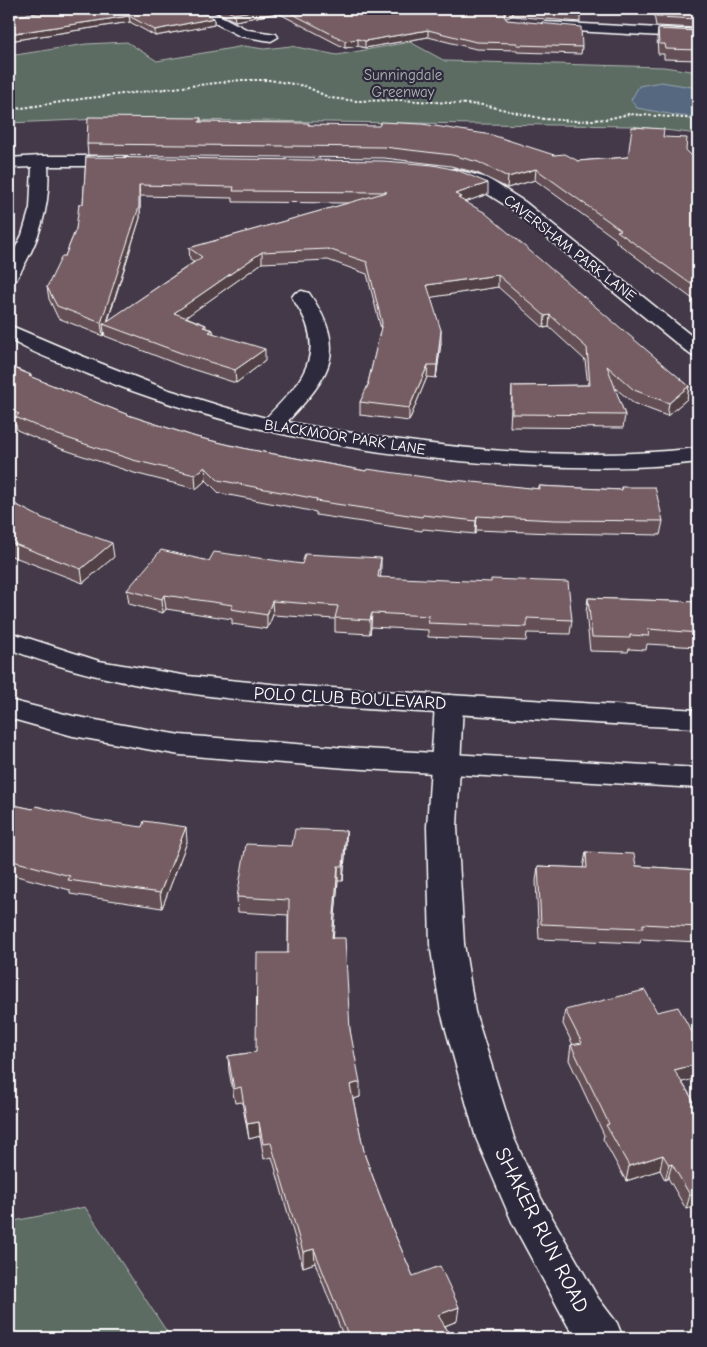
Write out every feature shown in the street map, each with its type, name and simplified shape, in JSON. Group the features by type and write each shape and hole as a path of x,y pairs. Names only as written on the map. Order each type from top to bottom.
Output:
{"street":[{"path":"198,9 245,33 271,38"},
{"path":"614,16 614,31"},
{"path":"529,24 614,31 698,34"},
{"path":"9,163 40,161 134,161"},
{"path":"9,276 27,246 35,225 42,179 40,161"},
{"name":"CAVERSHAM PARK LANE","path":"442,172 481,182 519,206 698,351"},
{"path":"271,426 312,380 320,367 323,350 317,324 302,297"},
{"name":"BLACKMOOR PARK LANE","path":"9,331 96,370 174,399 271,426 378,445 441,453 518,459 616,462 663,460 698,455"},
{"name":"POLO CLUB BOULEVARD","path":"9,640 30,649 111,672 232,691 698,719"},
{"name":"SHAKER RUN ROAD","path":"449,704 442,828 447,944 458,1012 494,1138 527,1211 583,1312 602,1338"},
{"path":"9,708 73,726 180,745 248,752 698,778"}],"path":[{"path":"9,110 81,99 241,80 269,80 305,86 330,98 357,101 400,100 484,105 544,119 577,121 629,114 698,119"}],"green space":[{"name":"Sunningdale Greenway","path":"127,42 157,61 244,46 264,49 291,46 337,55 410,42 445,61 664,67 698,72 698,134 631,126 101,119 9,123 9,56 86,44"},
{"path":"85,1207 171,1338 9,1338 9,1222"}],"water":[{"path":"661,82 698,88 698,117 680,116 637,108 631,100 639,86"}],"building":[{"path":"62,9 195,9 214,18 155,30 129,16 9,34 9,17"},
{"path":"223,9 263,9 234,14"},
{"path":"283,9 513,9 506,11 504,16 507,20 581,27 582,47 476,42 428,30 365,41 358,39 345,41"},
{"path":"513,9 580,9 581,16"},
{"path":"656,9 698,9 698,19 657,17"},
{"path":"658,29 698,31 698,50 666,49 665,44 659,44"},
{"path":"88,117 201,118 199,122 309,123 308,125 379,126 381,122 422,124 492,135 554,155 565,154 578,161 628,157 632,127 664,129 663,137 687,138 686,150 698,162 698,289 617,231 621,230 536,169 508,177 478,162 452,155 384,147 87,144"},
{"path":"86,157 384,161 433,165 457,170 488,183 455,194 462,197 458,198 484,212 689,386 669,403 634,390 607,366 625,415 512,414 512,386 590,385 587,348 550,315 545,316 498,275 427,285 441,330 437,365 428,365 409,408 360,402 369,383 382,323 367,262 328,249 262,252 174,313 206,325 203,327 213,330 209,332 265,349 235,370 181,353 103,324 202,257 189,248 387,192 233,191 234,187 139,185 139,207 101,323 57,306 47,287 62,256 65,256 76,229 79,204 83,204"},
{"path":"9,366 31,375 29,376 131,416 196,437 247,449 366,471 367,469 453,481 540,489 539,486 622,490 621,487 655,487 663,521 555,520 477,516 476,521 423,515 422,517 316,501 317,499 218,480 205,467 195,475 133,460 58,435 15,417 19,414 9,410"},
{"path":"9,501 42,518 112,543 81,569 9,542"},
{"path":"161,550 209,561 214,552 302,564 305,554 381,558 378,577 491,582 491,579 568,582 572,620 527,618 527,627 428,623 429,616 372,613 370,620 335,618 338,606 272,601 267,615 231,609 233,605 164,595 162,599 127,590"},
{"path":"588,598 698,602 698,633 648,629 649,636 630,635 630,638 592,637"},
{"path":"9,804 33,809 36,806 94,820 142,827 144,821 186,827 160,893 68,880 70,876 9,860"},
{"path":"295,829 346,831 343,866 338,866 332,938 345,938 350,1030 360,1082 350,1085 365,1156 392,1228 413,1276 440,1266 459,1307 438,1315 452,1338 349,1338 314,1249 303,1252 271,1143 263,1144 259,1122 247,1124 241,1087 234,1089 228,1056 256,1052 257,953 288,953 289,900 237,897 246,844 292,846"},
{"path":"586,852 634,854 636,866 698,870 698,927 643,924 643,928 541,924 538,866 587,868"},
{"path":"645,990 657,1012 678,1007 698,1043 698,1064 674,1070 698,1108 698,1192 690,1195 672,1164 669,1165 663,1155 629,1166 606,1125 609,1124 571,1045 582,1043 565,1010"}]}
